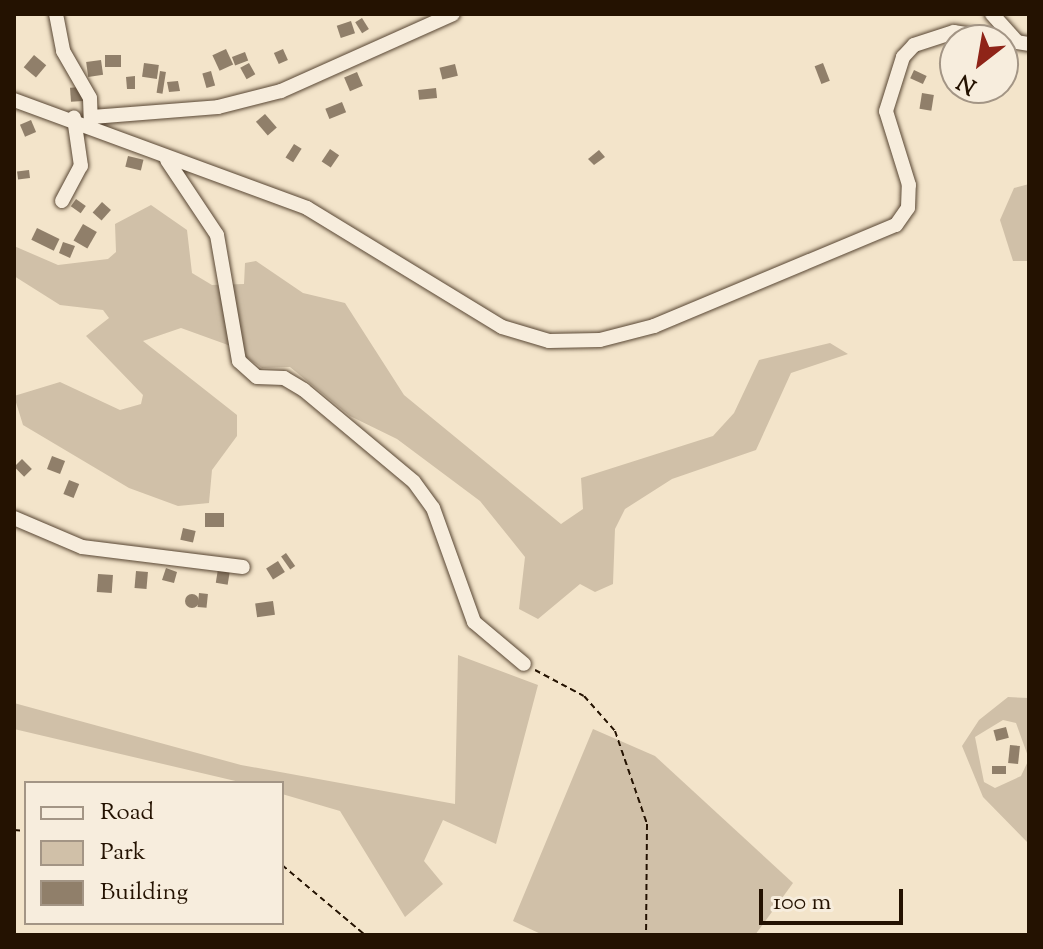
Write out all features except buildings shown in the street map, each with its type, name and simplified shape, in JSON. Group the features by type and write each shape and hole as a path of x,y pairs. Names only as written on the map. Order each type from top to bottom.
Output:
{"street":[{"path":"44,14 57,31 86,88 91,120"},
{"path":"56,14 57,31"},
{"path":"14,100 91,120 218,107 281,91 453,14"},
{"path":"992,14 1023,43"},
{"path":"91,120 167,160 332,221 502,327 549,341 600,340 654,326 896,225 908,208 909,185 886,111 903,57 914,45 954,32 1023,43"},
{"path":"62,201 81,166 74,118"},
{"path":"167,160 217,235 239,361 257,377 284,378 304,390 414,482 433,508 474,622 524,664"},
{"path":"14,518 82,547 243,567"}],"path":[{"path":"524,664 584,696 615,731 647,824 646,935"},
{"path":"284,867 365,935"}],"green space":[{"path":"1029,184 1029,261 1013,261 1000,220 1014,188"},
{"path":"151,205 187,230 192,273 212,285 244,284 245,263 256,261 303,293 345,303 404,395 561,524 583,509 581,478 713,436 734,413 759,360 830,343 848,354 791,373 756,450 672,479 625,509 615,529 613,584 595,592 580,584 538,619 519,609 525,557 480,501 397,439 350,416 290,367 262,368 228,345 181,328 143,341 237,415 237,436 212,470 209,503 178,506 129,488 23,425 14,396 60,382 120,410 141,404 143,395 86,336 109,318 103,310 60,305 14,276 14,246 58,265 108,259 116,252 115,224"},
{"path":"458,655 538,685 496,844 443,820 424,861 443,884 405,917 340,811 284,795 284,781 235,781 14,729 14,703 241,765 455,804"},
{"path":"1008,697 1029,698 1029,759 1029,844 983,797 962,746 979,720","holes":["1003,720 1016,723 1029,759 1021,776 995,788 984,782 975,737"]},
{"path":"593,729 655,756 793,883 755,935 543,935 513,921"}]}
